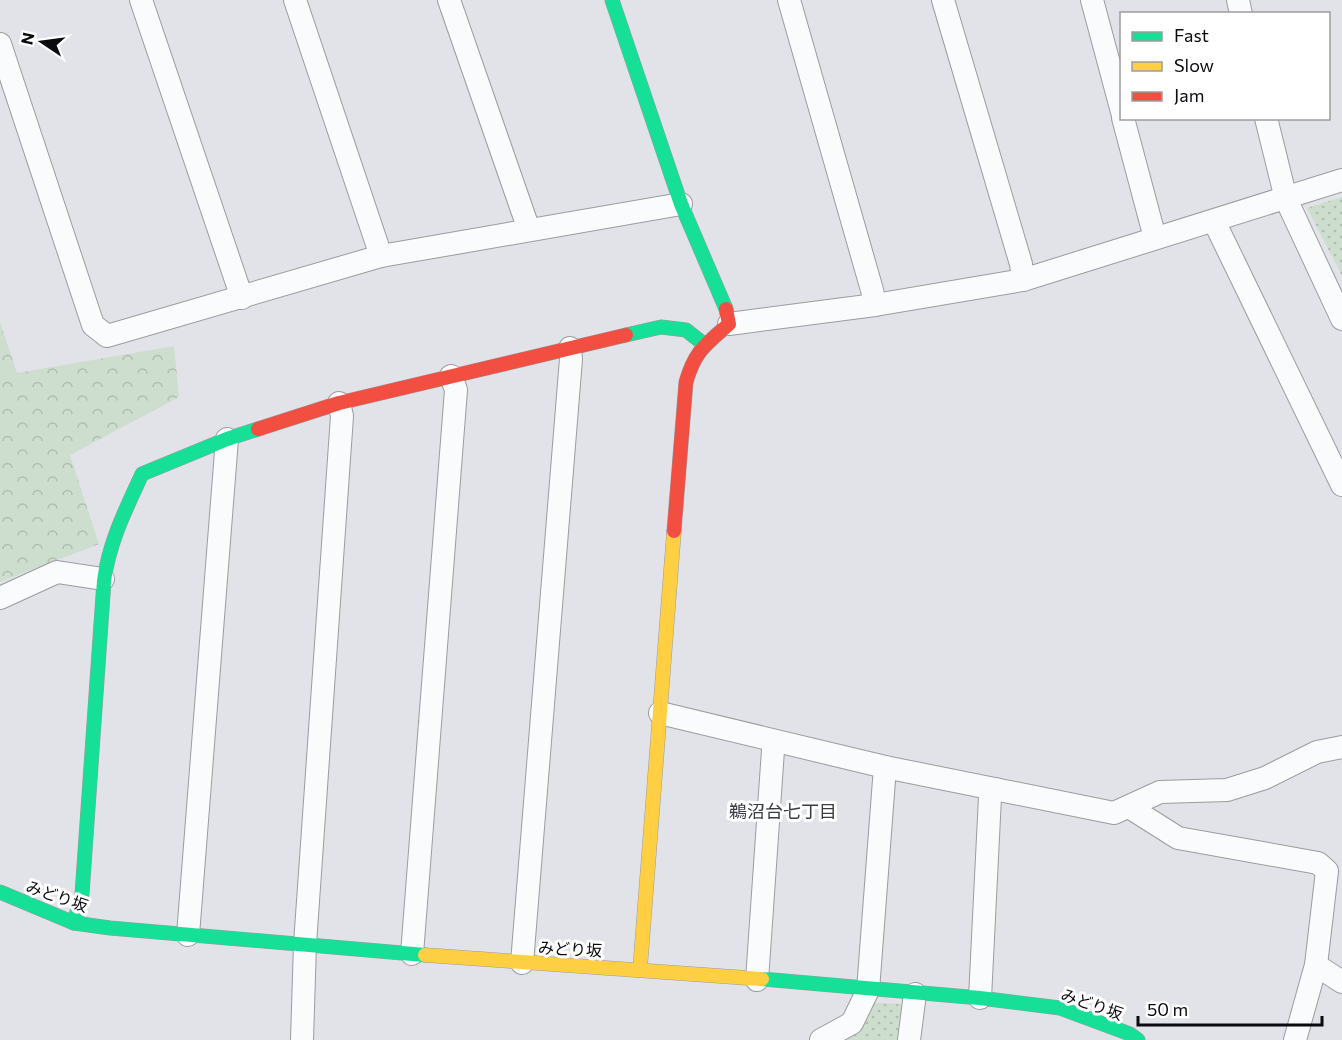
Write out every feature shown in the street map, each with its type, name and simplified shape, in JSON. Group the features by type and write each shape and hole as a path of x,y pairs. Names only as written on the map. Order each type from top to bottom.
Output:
{"street":[{"path":"141,0 242,298"},
{"path":"295,0 381,256"},
{"path":"449,0 530,230"},
{"path":"612,0 681,204 725,305 729,324"},
{"path":"789,0 875,306"},
{"path":"943,0 1021,264 1023,280"},
{"path":"1092,0 1120,105"},
{"path":"0,44 93,325 107,336 381,256 681,204"},
{"path":"1124,120 1155,238"},
{"path":"1266,120 1286,199 1342,319"},
{"path":"640,969 686,382 692,361 705,345 729,324 875,306 1023,280 1342,180"},
{"path":"1214,220 1342,485"},
{"path":"74,923 82,894 104,596 103,579 120,523 142,474 227,439 339,403 661,327 686,330 705,345"},
{"path":"522,963 571,359 570,348"},
{"path":"412,954 456,390 451,376"},
{"path":"302,1040 305,944 342,416 339,403"},
{"path":"188,935 227,439"},
{"path":"0,598 57,572 103,579"},
{"path":"660,713 885,767 1114,813 1160,792 1227,790 1265,778 1317,752 1342,747"},
{"path":"757,980 773,750 777,742"},
{"path":"821,1040 852,1023 868,990 885,767"},
{"path":"980,998 990,797 995,789"},
{"path":"1129,807 1178,838 1318,863 1327,871 1316,965 1295,1040"},
{"name":"みどり坂","path":"0,892 74,923 412,954 640,969 980,998 1060,1008 1130,1034 1138,1040"},
{"path":"1316,965 1342,982"},
{"path":"909,1040 915,994"}],"green space":[{"path":"1342,197 1342,276 1307,208"},
{"path":"0,322 17,373 174,346 179,397 70,455 99,544 0,582"},
{"path":"872,1003 905,1004 900,1040 839,1040"}],"traffic: fast":[{"path":"612,0 681,204 726,309"},
{"path":"626,335 661,327 686,330 705,345"},
{"path":"74,923 82,894 104,581 119,526 142,474 227,439 258,429"},
{"path":"0,892 74,923 425,955"},
{"path":"762,979 980,998 1060,1008 1130,1034 1138,1040"}],"traffic: slow":[{"path":"640,969 674,531"},
{"path":"425,955 762,979"}],"traffic: jam":[{"path":"674,531 686,382 693,363 702,349 729,324 726,309"},
{"path":"258,429 339,403 626,335"}],"district":[{"name":"鵜沼台七丁目","path":"783,812"}]}
